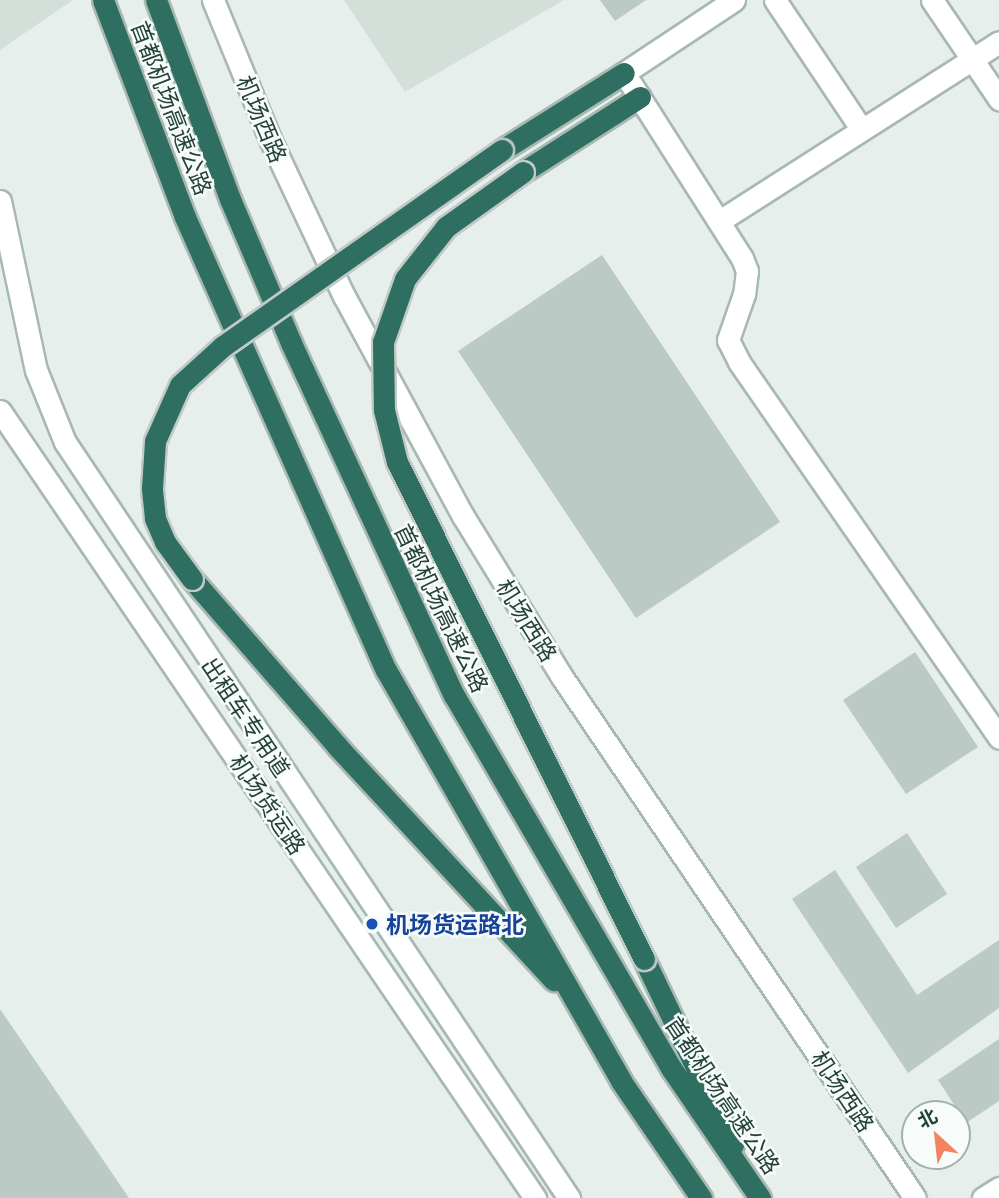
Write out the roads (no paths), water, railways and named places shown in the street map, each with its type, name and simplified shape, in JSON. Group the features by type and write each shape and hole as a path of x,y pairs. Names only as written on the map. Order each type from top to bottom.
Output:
{"highway":[{"name":"首都机场高速公路","path":"103,0 185,218 386,670 621,1082 701,1198"},
{"name":"首都机场高速公路","path":"156,0 225,187 291,343 454,695 671,1068 760,1198"},
{"path":"574,1000 338,747 192,579 165,542 153,505 155,441 180,385 223,346 502,150 624,73"},
{"path":"640,97 523,172 446,227 405,279 383,342 385,417 397,462 644,958 760,1198"}],"street":[{"name":"机场西路","path":"213,0 270,139 339,284 463,516 562,677 915,1198"},
{"path":"734,0 624,73 722,220 747,271 744,294 729,330 732,351 999,738"},
{"path":"775,0 862,130"},
{"path":"932,0 999,99"},
{"path":"722,220 999,42"},
{"name":"出租车专用道","path":"0,201 36,370 65,442 569,1198"},
{"name":"机场货运路","path":"0,411 535,1198"},
{"path":"983,1198 999,1188"}],"place":[{"name":"机场货运路北","path":"372,924"}]}
